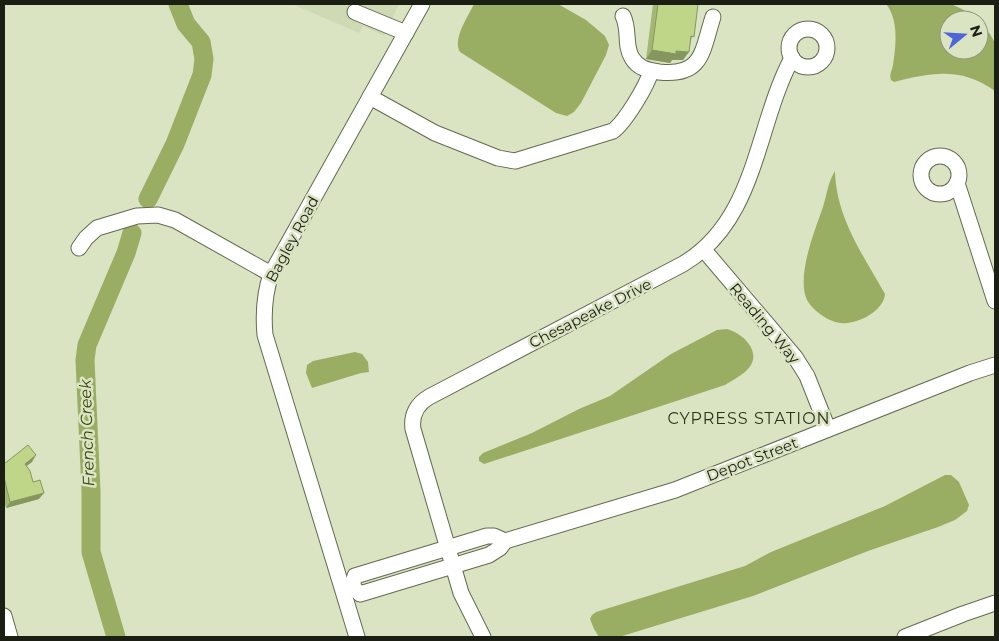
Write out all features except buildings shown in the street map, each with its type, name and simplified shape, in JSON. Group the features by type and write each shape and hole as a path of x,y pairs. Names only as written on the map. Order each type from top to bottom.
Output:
{"street":[{"name":"Bagley Road","path":"357,637 347,588 266,336 263,309 271,274 422,4"},
{"path":"355,12 406,33"},
{"path":"623,16 627,27 628,48 633,59 640,67 651,71 675,73 692,68 702,53 713,17"},
{"name":"Chesapeake Drive","path":"483,637 465,602 413,429 413,416 420,404 440,391 683,264 704,250 723,230 738,206 781,81 792,58"},
{"path":"370,97 430,131 498,158 515,161 613,132 621,124 645,85 651,71"},
{"path":"957,183 995,301"},
{"path":"80,248 86,238 97,228 137,216 158,215 175,220 271,274"},
{"name":"Reading Way","path":"704,250 801,366 828,430"},
{"name":"Depot Street","path":"505,541 494,536 487,536 448,547 355,576 347,588 360,594 489,555 500,548 505,541 675,490 970,373 995,365"},
{"path":"905,637 995,603"},
{"path":"4,616 10,637"}],"shaded area":[{"path":"292,4 399,4 384,36 363,26 359,33"},
{"path":"474,4 558,4 586,20 605,36 609,45 606,55 581,103 574,112 567,116 556,113 460,52 458,47 459,35"},
{"path":"886,4 951,4 964,10 939,10 939,60 989,60 989,33 995,43 995,91 983,83 959,75 934,74 894,82 891,80 890,74 893,65 896,33 890,10"},
{"path":"835,171 840,204 845,220 885,294 880,306 869,316 847,323 831,321 817,312 807,300 804,290 805,266 808,253 829,184"},
{"path":"727,329 746,340 753,352 753,359 745,372 725,385 484,464 479,461 479,457 483,453 532,433 579,409 610,396 671,354 717,330"},
{"path":"355,352 362,354 368,362 369,372 312,388 306,373 307,365 313,361"},
{"path":"945,475 951,475 959,482 969,505 967,511 955,520 868,551 753,596 619,637 599,637 594,629 590,619 596,612 745,566 771,552 885,506"}],"waterway":[{"name":"French Creek","path":"148,199 175,144 202,75 204,59 201,42 186,24 178,4"},
{"name":"French Creek","path":"116,637 91,552 91,491 85,360 87,345 126,253 132,233"}],"district":[{"name":"CYPRESS STATION","path":"749,418"}]}
